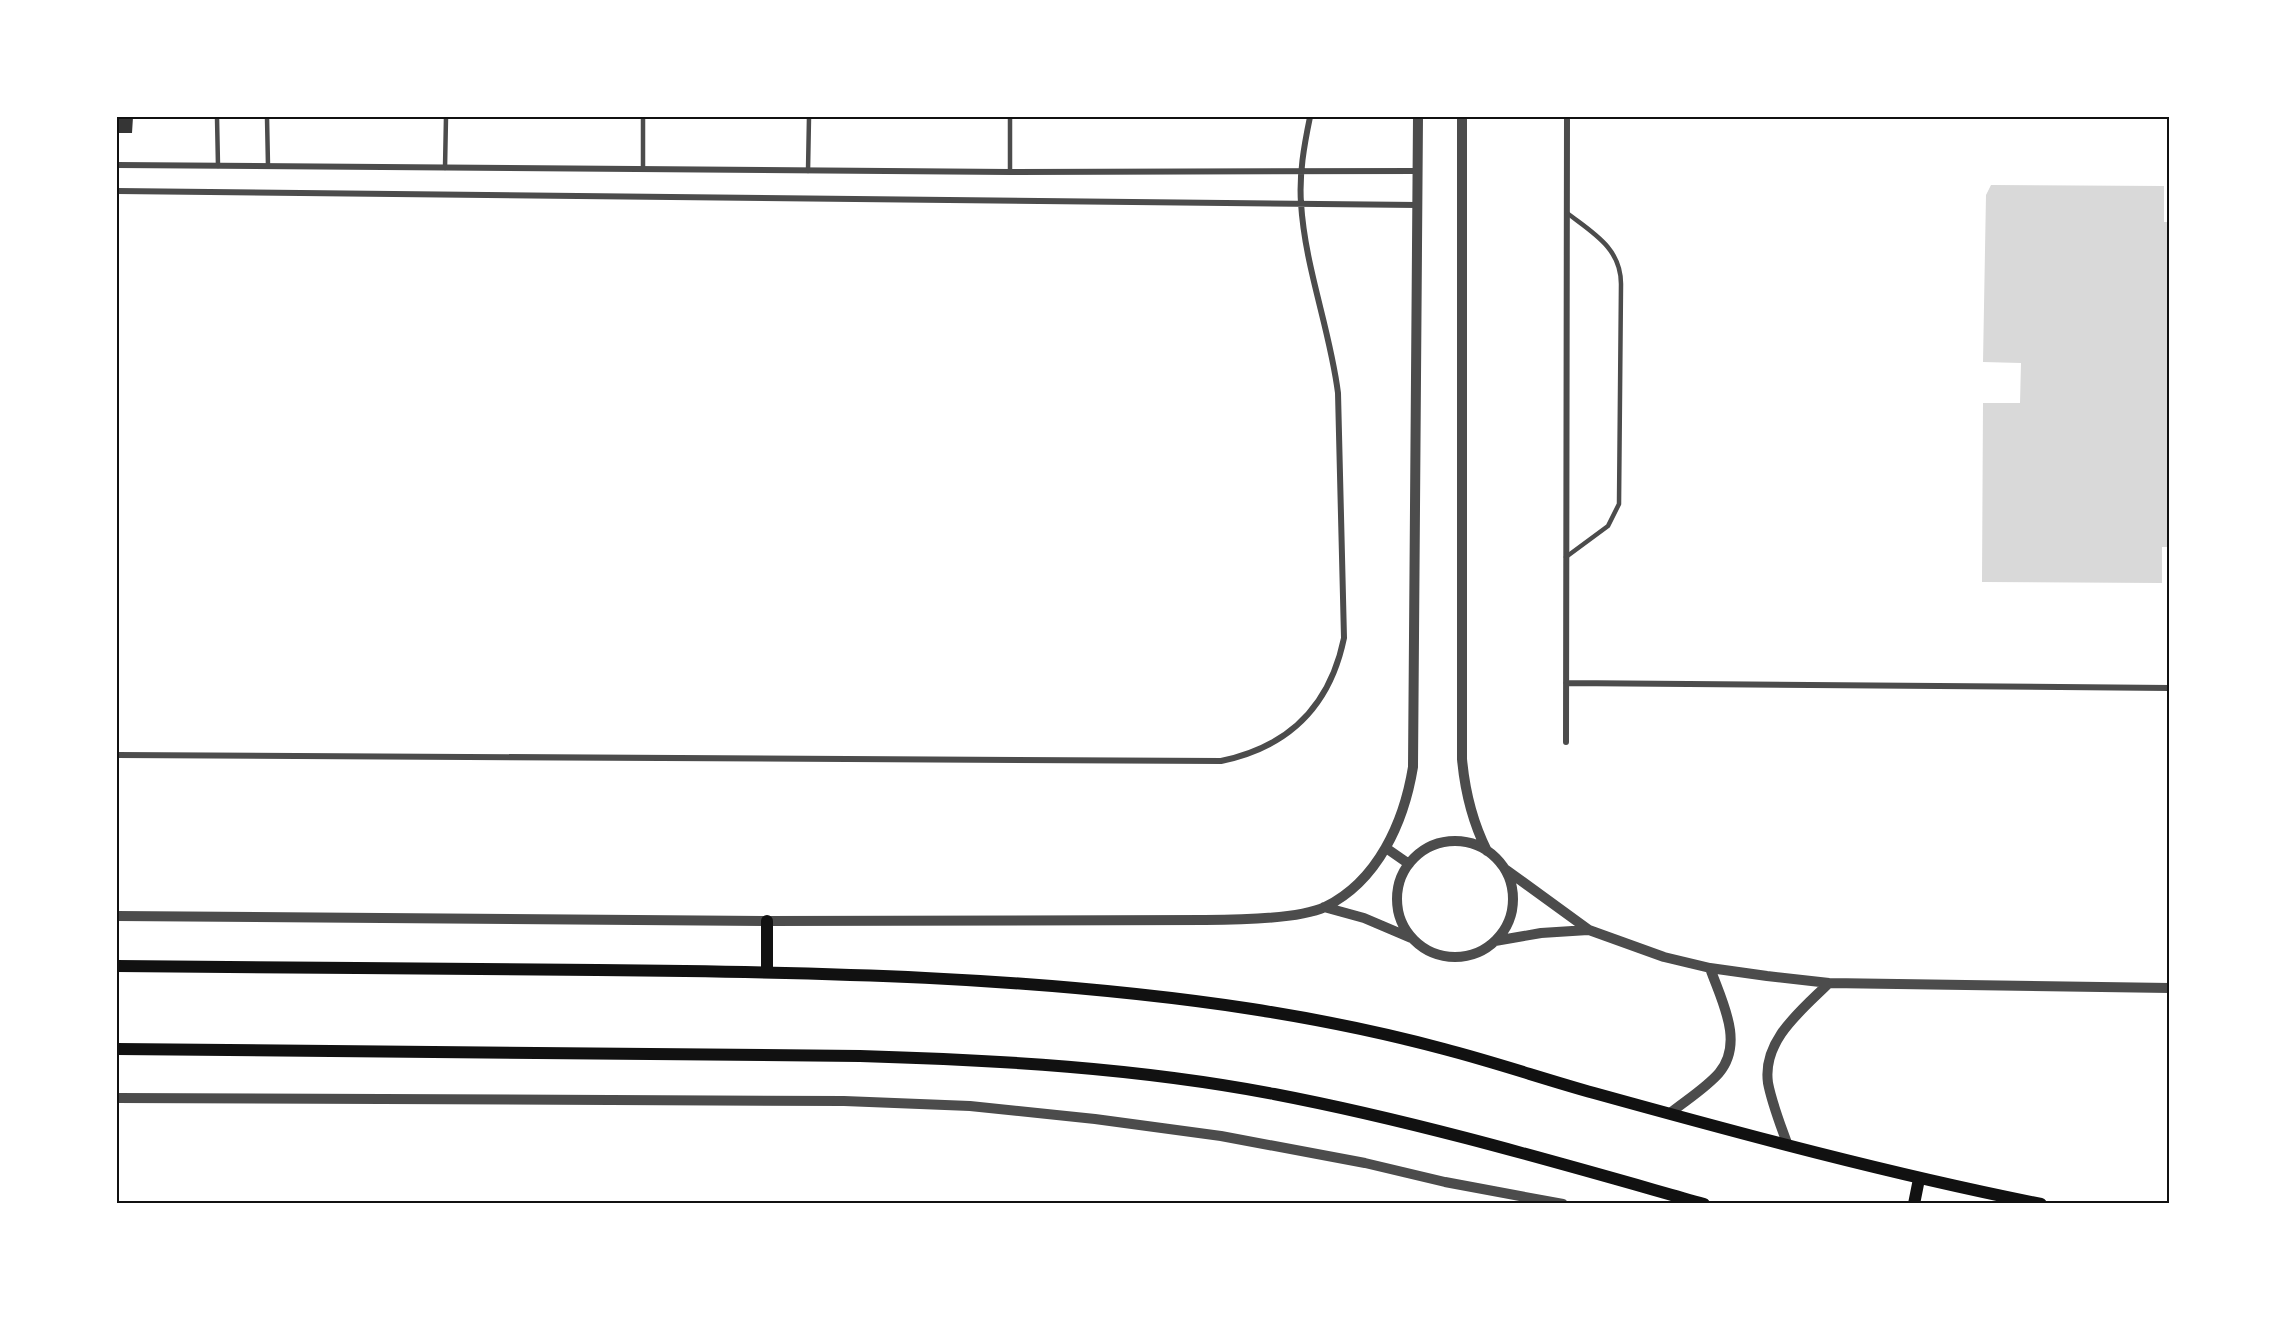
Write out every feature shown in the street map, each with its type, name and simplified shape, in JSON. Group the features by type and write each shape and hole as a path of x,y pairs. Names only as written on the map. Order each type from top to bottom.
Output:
{"main road":[{"path":"767,921 767,971"},
{"path":"117,966 767,971 1057,985 1254,1009 1317,1020 1442,1048 1788,1146 1919,1179 2041,1204"},
{"path":"117,1049 860,1056 942,1059 1108,1071 1273,1094 1364,1113 1489,1144 1704,1204"},
{"path":"1914,1204 1919,1179"}],"street":[{"path":"117,755 1221,761 1259,750 1292,730 1318,704 1335,672 1344,638 1338,393 1335,368 1310,262 1301,203 1300,173 1310,117"},
{"path":"117,916 767,921 1205,920 1268,917 1304,913 1324,907 1369,871 1386,848 1400,823 1409,796 1414,745 1418,117"},
{"path":"1462,117 1462,759 1469,806 1476,829 1487,851 1505,869 1589,930 1664,957 1710,968 1829,983 2170,988"},
{"path":"1566,742 1567,117"},
{"path":"117,165 1010,172 1419,171"},
{"path":"117,191 1418,206"},
{"path":"1566,683 2170,688"},
{"path":"1413,939 1402,923 1397,904 1401,878 1409,864 1425,849 1450,841 1463,841 1487,851"},
{"path":"1386,848 1409,864"},
{"path":"1324,907 1364,918 1413,939 1429,950 1447,956 1473,954 1495,941 1504,931 1513,907 1511,881 1505,869"},
{"path":"1495,941 1541,933 1589,930"},
{"path":"1669,1114 1718,1074 1729,1054 1731,1034 1710,968"},
{"path":"1788,1146 1768,1082 1769,1059 1778,1037 1829,983"},
{"path":"117,1098 844,1101 970,1106 1095,1119 1221,1136 1563,1204"}],"lane":[{"path":"217,117 218,166"},
{"path":"267,117 268,166"},
{"path":"445,168 446,117"},
{"path":"643,117 643,169"},
{"path":"808,171 809,117"},
{"path":"1010,117 1010,172"},
{"path":"1566,557 1608,526 1619,504 1621,296 1619,266 1611,249 1567,213"}],"shaded area":[{"path":"1991,185 2164,186 2164,222 2170,222 2170,547 2162,547 2162,583 1982,582 1983,403 2020,403 2021,363 1983,362 1986,195"}],"building":[{"path":"117,117 133,117 132,133 117,133"}]}
